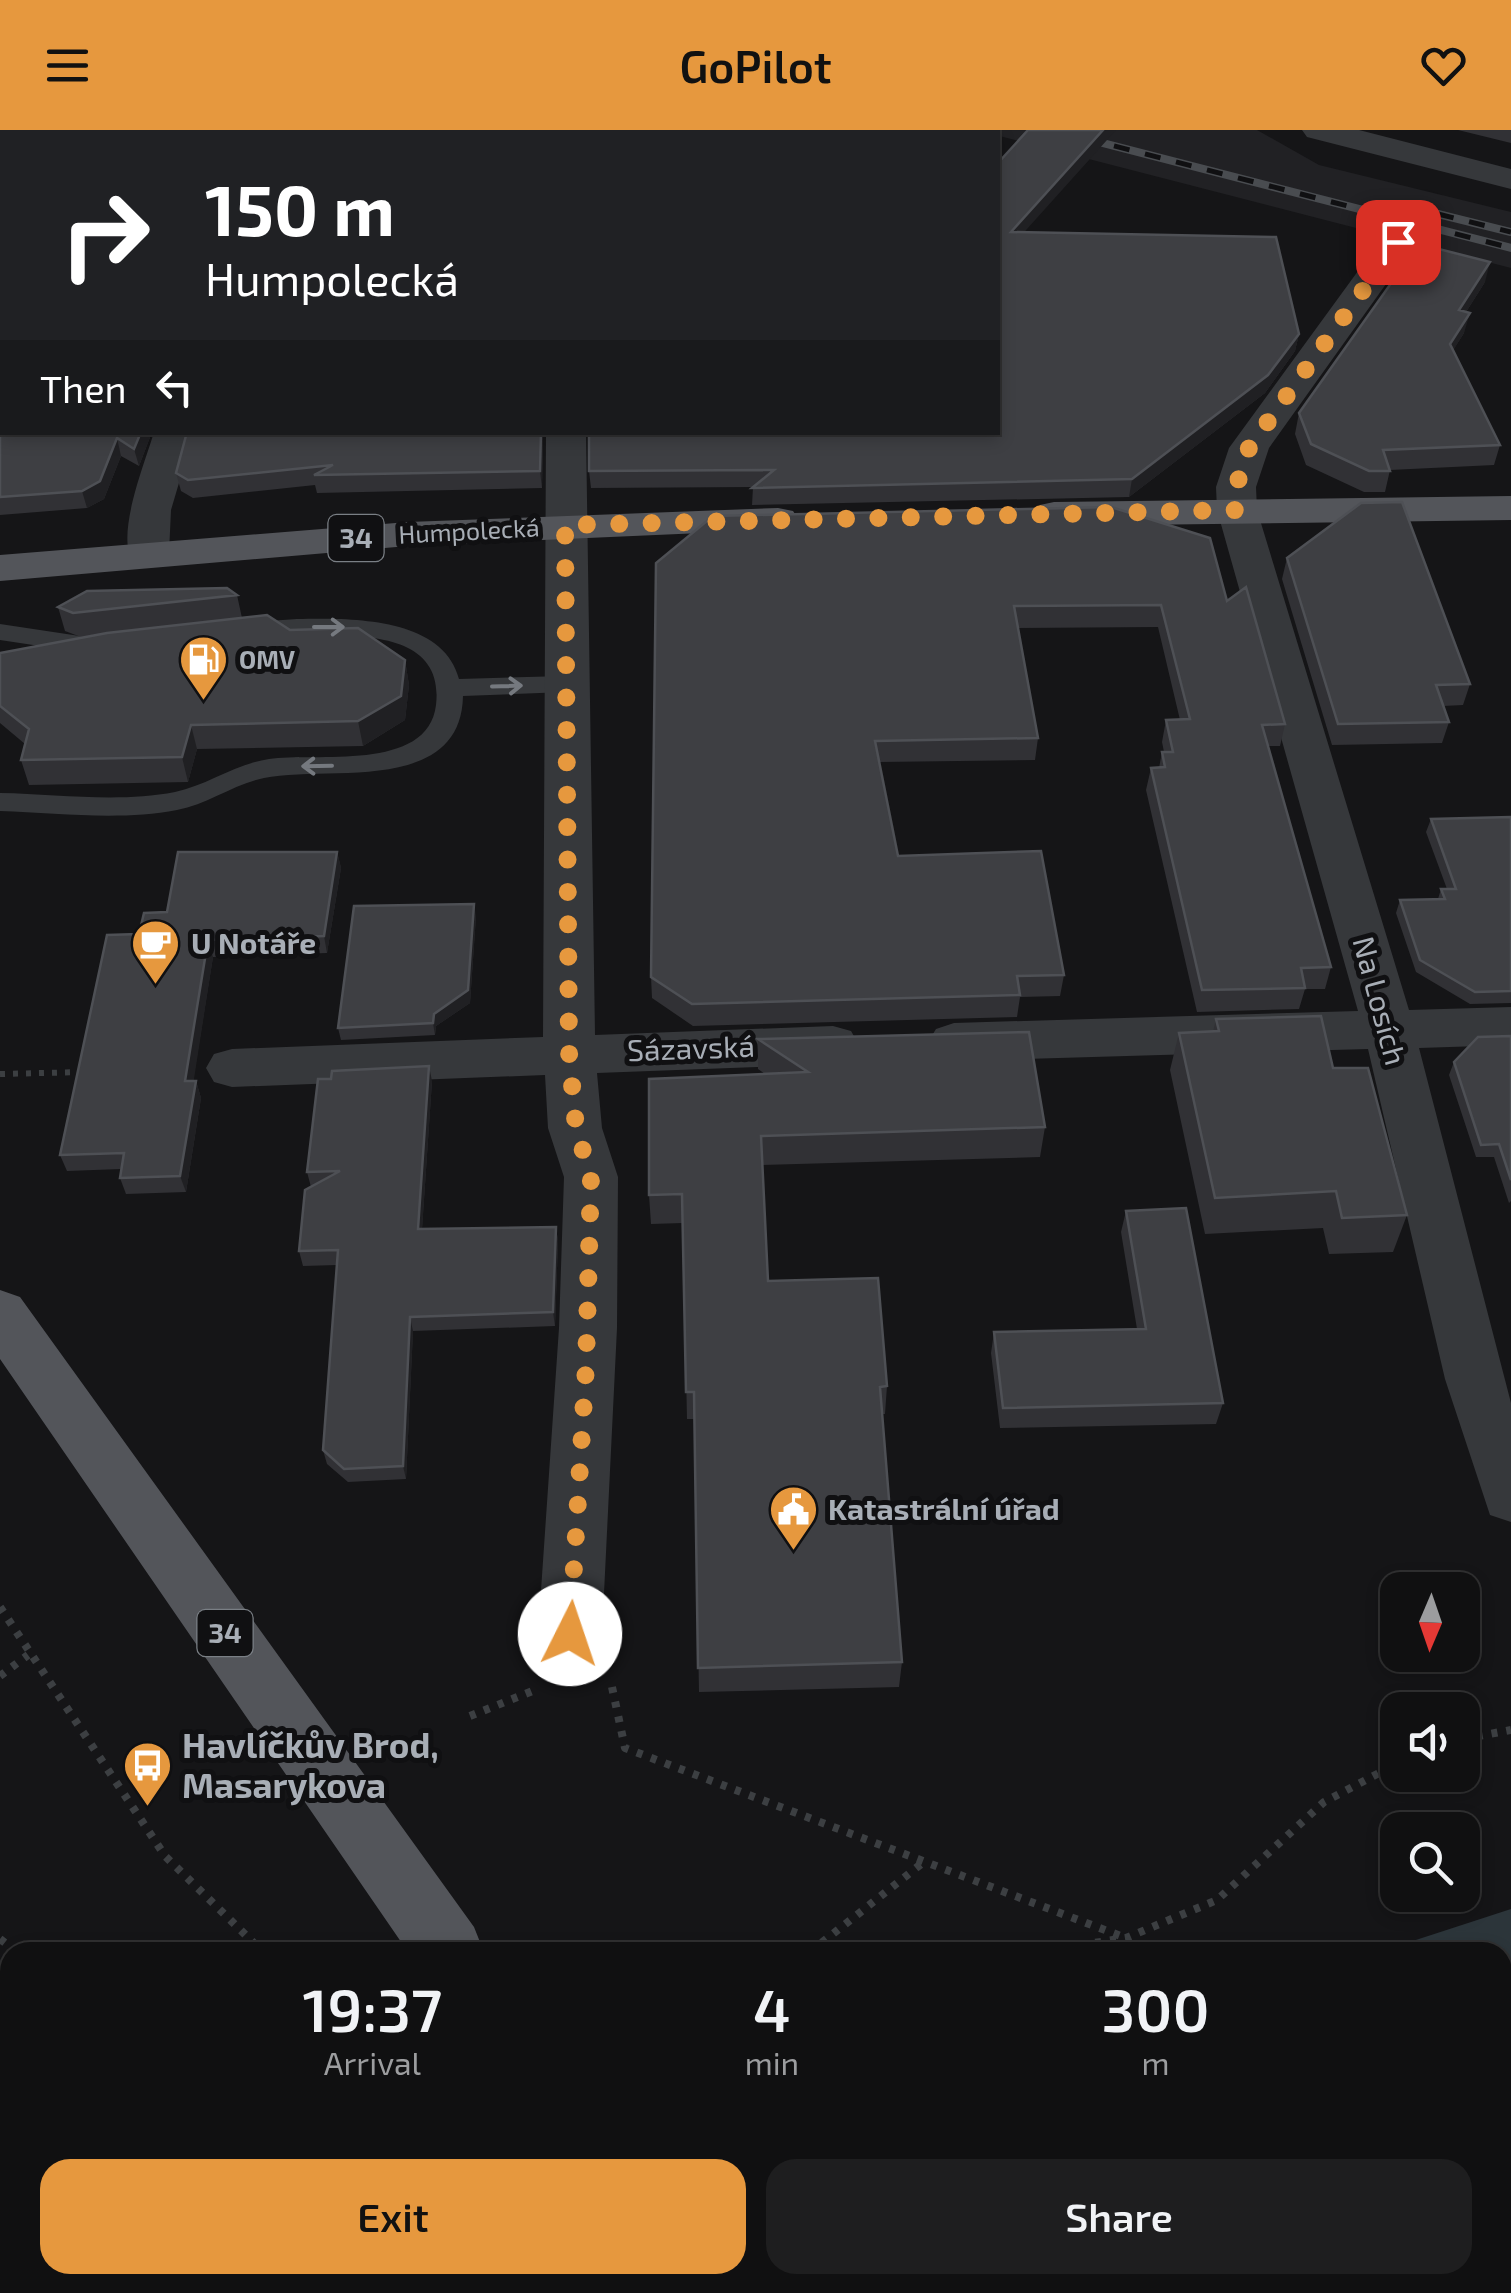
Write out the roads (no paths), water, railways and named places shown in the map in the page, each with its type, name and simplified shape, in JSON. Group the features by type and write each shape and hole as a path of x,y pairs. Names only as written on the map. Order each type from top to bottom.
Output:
{"main road":[{"path":"1019,515 1511,508"},
{"name":"Humpolecká","path":"0,568 148,553 565,525 822,519"},
{"name":"Humpolecká","path":"0,547 148,553"},
{"name":"Humpolecká","path":"0,583 148,553"},
{"name":"34","path":"0,1313 442,1942"}],"street":[{"path":"1319,130 1511,178"},
{"path":"1236,510 1236,487 1249,448 1398,242"},
{"path":"148,553 151,510 173,435"},
{"path":"566,435 569,1052 576,1128 591,1177 586,1366 570,1634"},
{"name":"Na Losích","path":"1236,510 1389,1030 1474,1379 1511,1496"},
{"name":"Sázavská","path":"232,1068 569,1052 1511,1026"}],"lane":[{"path":"0,802 176,801 243,773 272,767 369,765 397,759 440,732 446,722 450,688 442,668 416,642 387,631 286,626 209,634"},
{"path":"0,632 102,645 18,663"},
{"path":"450,688 565,684"}],"railway":[{"path":"1052,130 1511,248"},
{"path":"1438,214 1511,232"}],"place":[{"name":"OMV","path":"204,702"},
{"name":"U Notáře","path":"156,986"},
{"name":"Katastrální úřad","path":"793,1552"},
{"name":"Havlíčkův Brod, Masarykova","path":"147,1808"}]}
